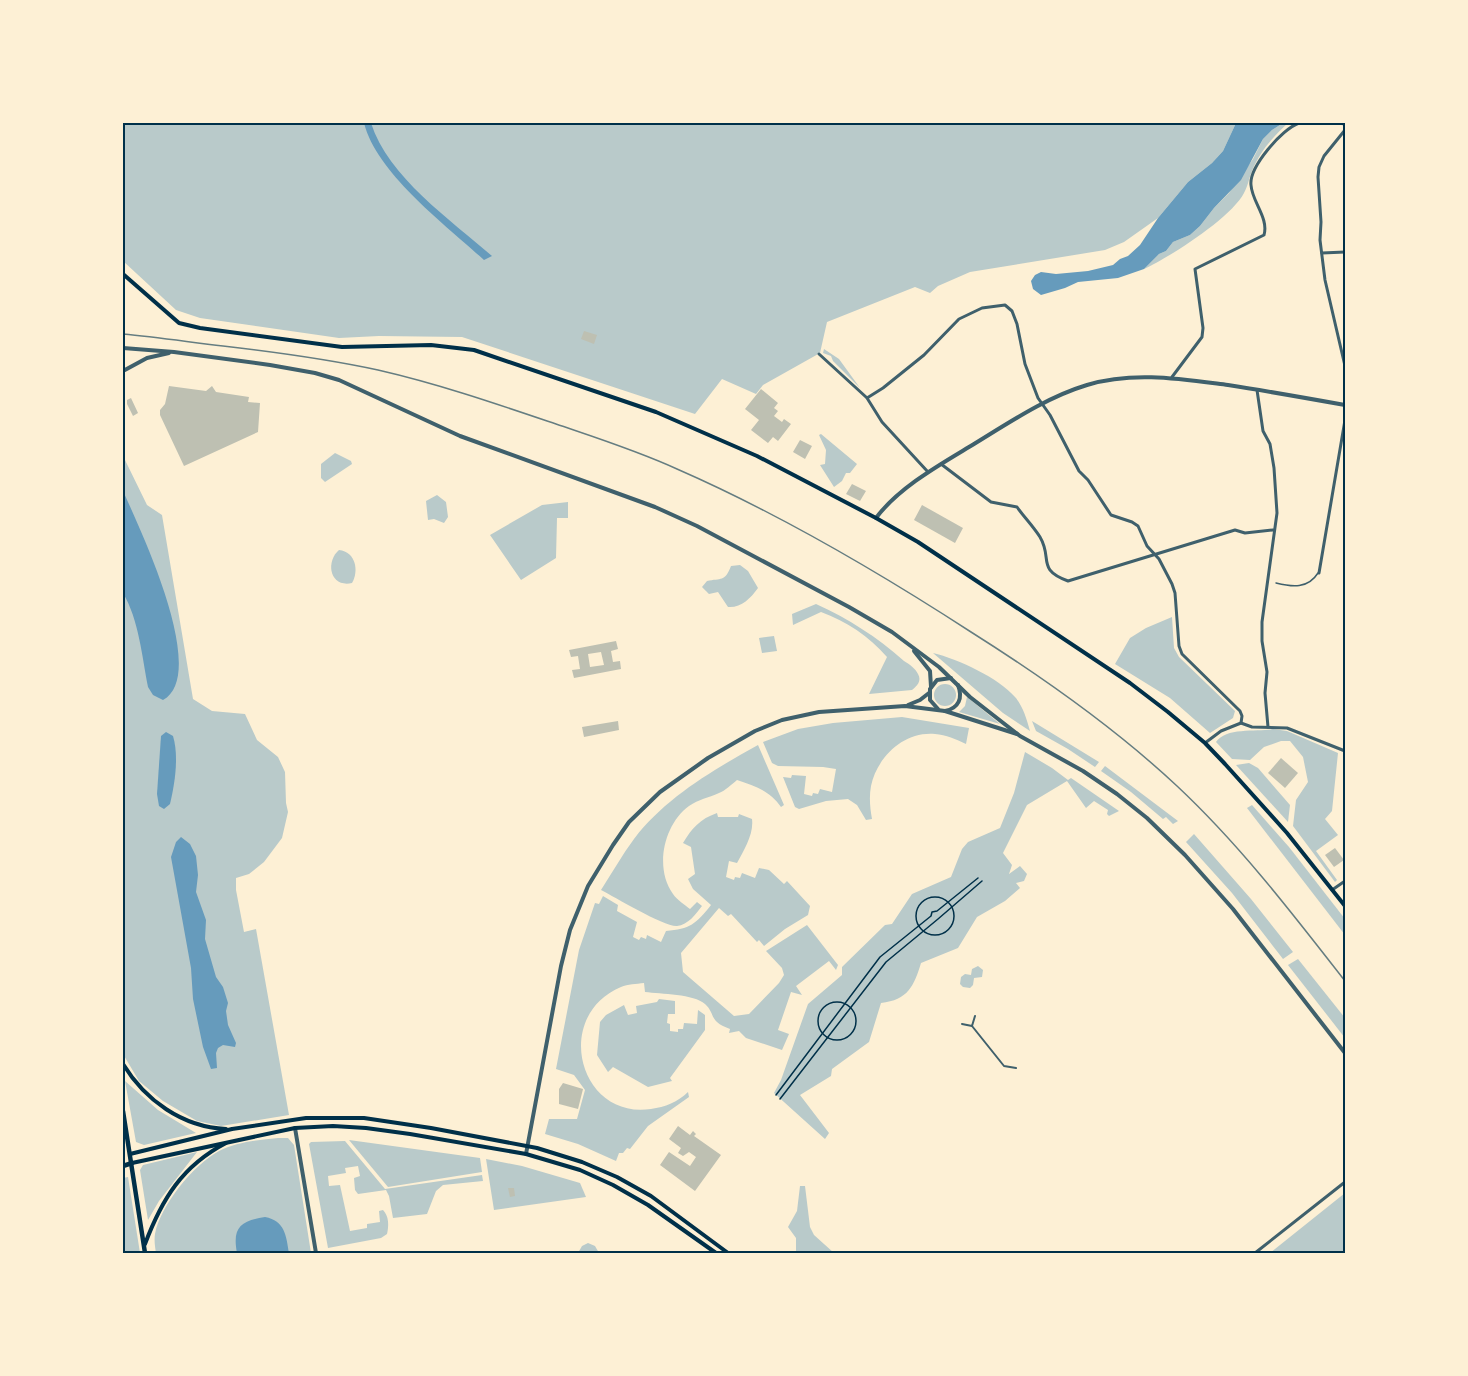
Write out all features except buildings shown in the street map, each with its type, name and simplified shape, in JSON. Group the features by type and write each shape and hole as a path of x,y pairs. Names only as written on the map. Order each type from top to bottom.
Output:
{"main road":[{"path":"123,274 179,322 200,328 342,347 430,345 474,350 656,412 757,456 876,518 931,551 1130,683 1205,743 1287,833 1345,906"},
{"path":"123,1064 145,1091 169,1111 202,1126 232,1129"},
{"path":"123,1111 146,1253"},
{"path":"123,1156 232,1129 294,1120 328,1117 364,1118 431,1128 529,1146 561,1155 617,1177 651,1196 728,1253"},
{"path":"123,1166 232,1140 295,1128 333,1126 366,1128 445,1139 526,1154 580,1170 613,1185 659,1212 716,1253"},
{"path":"144,1245 161,1206 180,1178 204,1155 232,1140"}],"street":[{"path":"1172,377 1202,338 1203,328 1195,269 1264,235 1264,225 1251,185 1252,177 1262,158 1278,138 1286,130 1299,123"},
{"path":"1338,123 1345,124"},
{"path":"1345,130 1324,156 1319,167 1325,280 1345,366"},
{"path":"1322,253 1345,252"},
{"path":"867,398 924,355 959,319 982,308 1005,305 1012,311 1025,364 1042,405 1049,412 1079,471 1088,480 1108,511 1114,517 1135,523 1147,546 1161,562 1174,588 1179,646 1182,654 1240,711 1241,723"},
{"path":"123,348 174,352 270,365 339,380 460,436 655,507 697,526 892,632 939,667 970,697 1020,736"},
{"path":"123,371 147,358 174,352"},
{"path":"819,354 867,398 882,422 928,472"},
{"path":"876,518 891,502 928,472 1042,405 1086,385 1107,380 1172,377 1345,405"},
{"path":"1257,390 1263,431 1270,444 1274,468 1276,513 1262,622 1262,641 1267,672 1265,693 1268,727"},
{"path":"1318,573 1345,420"},
{"path":"941,464 991,502 1017,507 1041,539 1048,568 1054,576 1068,581 1234,530 1245,533 1273,530"},
{"path":"907,644 927,666 931,675 929,693 931,703 938,710"},
{"path":"931,687 937,680 951,678"},
{"path":"945,711 955,707 959,702 961,692 957,683"},
{"path":"905,706 920,700 929,693"},
{"path":"526,1154 554,1001 570,930 588,886 629,822 648,802 708,758 754,731 782,720 810,714 905,706 945,711 1020,736 1051,752 1117,794 1175,844 1233,909 1345,1053"},
{"path":"1205,743 1221,731 1241,723 1252,727 1287,728 1344,749"},
{"path":"1332,890 1345,881"},
{"path":"972,1026 975,1016"},
{"path":"962,1024 972,1026 1004,1066 1016,1068"},
{"path":"294,1120 316,1253"},
{"path":"1255,1253 1345,1182"}],"lane":[{"path":"1276,584 1302,586 1317,577 1318,573"}],"path":[{"path":"776,1095 880,957 931,916 932,912 937,911 978,878"},
{"path":"780,1099 886,962 982,881"},
{"path":"935,897 948,902 952,906 954,921 947,931 936,935 919,926 916,914 921,903 935,897"},
{"path":"837,1002 845,1003 851,1008 856,1020 853,1032 839,1040 822,1034 818,1022 820,1010 830,1003 837,1002"}],"shaded area":[{"path":"123,123 1236,123 1223,151 1212,163 1188,182 1158,218 1124,242 1105,250 970,272 938,286 930,293 915,287 827,322 820,353 763,385 756,394 722,379 695,414 462,337 339,338 200,318 176,310 123,261"},
{"path":"1283,123 1288,123 1263,151 1245,190 1227,214 1169,256 1144,269 1159,254 1166,251 1173,242 1190,235 1200,226 1229,193 1253,159 1263,139"},
{"path":"824,349 839,359 860,388 833,361 831,356 823,353"},
{"path":"821,434 857,464 834,487 820,465 825,464 826,450 819,435"},
{"path":"123,450 125,460 147,505 162,515 193,699 212,711 245,714 257,740 278,757 285,772 288,812 282,838 264,862 249,874 236,878 236,890 244,932 256,929 289,1115 221,1126 197,1121 163,1101 139,1081 123,1054"},
{"path":"335,453 351,461 352,464 325,482 321,478 321,464"},
{"path":"437,495 446,502 448,517 444,523 434,519 428,520 426,501"},
{"path":"568,502 568,518 557,518 556,558 521,580 490,535 542,505"},
{"path":"339,550 349,554 354,563 355,573 352,583 339,582 332,573 332,561"},
{"path":"740,565 748,571 758,588 741,604 728,607 718,592 709,594 702,587 707,581 724,577 731,566"},
{"path":"816,604 840,616 884,644 916,670 919,677 917,685 912,690 869,694 887,657 857,630 821,612 793,625 792,614"},
{"path":"1172,617 1174,648 1179,657 1235,711 1233,718 1210,733 1170,698 1115,664 1130,638"},
{"path":"774,636 777,651 762,653 759,638"},
{"path":"933,653 977,670 1008,690 1020,705 1030,731 1003,713"},
{"path":"945,684 953,687 956,695 953,703 945,706 937,703 934,695 937,687"},
{"path":"967,697 1000,724 959,712 965,706"},
{"path":"902,717 969,728 966,744 943,735 924,734 903,741 894,748 879,765 874,775 870,794 872,819 866,820 857,805 848,799 826,801 799,809 795,807 783,777 806,776 804,794 812,796 813,793 818,794 820,789 832,792 836,769 778,766 772,763 763,742 798,729 833,723"},
{"path":"1032,721 1099,762 1095,767 1036,731"},
{"path":"1273,729 1287,731 1338,753 1332,811 1325,819 1338,835 1316,851 1337,880 1335,882 1293,826 1296,800 1308,782 1303,757 1290,741 1281,741 1264,747 1250,760 1232,759 1216,742 1221,737 1234,732"},
{"path":"758,745 784,805 781,807 767,793 737,780 721,792 689,806 680,814 668,835 663,859 667,883 675,896 690,909 697,902 702,906 691,919 685,924 671,925 601,890 634,839 660,811 707,775"},
{"path":"1025,752 1068,780 1071,778 1119,811 1109,816 1108,810 1094,801 1086,808 1067,781 1027,805 1003,853 1012,865 1009,874 1020,866 1027,874 1024,881 1016,883 1020,888 1005,901 977,917 958,948 921,963 916,979 904,995 898,999 881,1003 869,1042 832,1069 831,1076 800,1095 829,1133 825,1139 774,1093 781,1080 808,1004 842,975 842,967 885,925 892,924 912,894 951,877 962,849 968,842 1000,828 1014,793"},
{"path":"1249,763 1258,768 1290,805 1288,822 1236,765"},
{"path":"1105,766 1178,821 1173,824 1166,817 1163,819 1101,771"},
{"path":"1252,805 1289,847 1345,919 1345,935 1247,808"},
{"path":"717,813 718,817 738,817 739,814 752,819 748,842 737,863 729,861 726,877 734,880 735,877 740,878 742,873 755,878 759,868 769,870 784,884 787,881 810,906 808,915 785,929 764,946 759,940 757,942 731,914 728,916 719,908 681,953 683,972 734,1016 749,1014 784,975 782,968 766,951 807,925 838,965 836,970 829,961 796,986 802,995 791,992 778,1030 789,1034 782,1050 746,1038 739,1031 729,1033 730,1029 718,1023 705,1004 693,998 645,992 644,983 621,987 600,1001 586,1020 581,1041 583,1063 592,1083 606,1099 626,1108 651,1109 676,1101 688,1092 689,1097 648,1126 630,1149 627,1148 623,1153 619,1153 616,1161 578,1144 545,1134 549,1119 577,1119 585,1090 574,1075 556,1069 579,950 595,903 599,904 603,896 618,905 617,911 637,922 633,937 639,940 641,937 646,939 647,935 661,942 666,931 681,929 692,924 711,905 693,889 688,879 695,874 691,847 683,843 697,825"},
{"path":"1194,834 1251,899 1293,952 1283,959 1232,893 1186,842"},
{"path":"1298,959 1345,1018 1345,1038 1288,965"},
{"path":"978,966 983,970 982,977 974,978 970,988 963,987 960,984 961,977 965,974 971,975 972,969"},
{"path":"659,999 675,1001 675,1014 668,1014 667,1023 670,1024 670,1031 678,1032 678,1029 683,1029 684,1023 697,1024 698,1010 705,1015 705,1030 670,1078 672,1081 648,1087 613,1067 608,1072 597,1055 600,1022 606,1015 624,1005 628,1015 637,1013 636,1006 657,1002"},
{"path":"125,1081 158,1110 196,1133 144,1145 136,1142"},
{"path":"288,1138 294,1145 311,1253 156,1253 155,1234 163,1211 179,1187 199,1166 209,1157 233,1145"},
{"path":"349,1140 480,1158 482,1172 388,1187"},
{"path":"345,1141 385,1189 482,1175 483,1181 443,1185 436,1191 427,1214 393,1218 386,1190 358,1194 355,1190 354,1178 360,1176 358,1166 345,1168 346,1173 328,1176 329,1186 340,1185 350,1231 367,1228 367,1224 380,1222 379,1211 383,1210 388,1221 387,1234 381,1238 328,1248 309,1144 311,1142"},
{"path":"197,1152 159,1201 148,1220 140,1170 143,1165"},
{"path":"486,1159 522,1166 580,1183 586,1197 494,1210"},
{"path":"128,1177 140,1253 123,1253 123,1178"},
{"path":"800,1186 805,1186 810,1227 814,1235 834,1253 796,1253 796,1238 788,1227 797,1211"},
{"path":"1345,1193 1345,1253 1270,1253"},
{"path":"588,1243 595,1246 599,1253 578,1253 582,1246"}],"water":[{"path":"364,123 371,123 379,143 391,162 422,196 492,256 484,260 415,198 383,161 371,142"},
{"path":"1236,123 1283,123 1263,139 1241,180 1190,235 1173,242 1166,251 1159,254 1144,269 1118,278 1078,282 1041,295 1033,289 1031,281 1041,272 1056,274 1088,271 1113,265 1128,256 1140,245 1158,218 1188,182 1223,151"},
{"path":"123,491 155,566 167,599 175,632 179,661 175,685 163,700 153,695 148,687 133,615 123,593"},
{"path":"166,732 173,736 176,761 170,804 164,809 159,806 157,794 161,736"},
{"path":"181,837 190,844 196,856 198,875 196,892 206,920 205,939 216,977 223,987 228,1003 226,1011 228,1025 236,1043 235,1047 223,1045 218,1048 217,1068 211,1069 203,1047 193,999 191,968 171,857 176,842"},
{"path":"265,1217 281,1225 289,1253 237,1253 236,1237 240,1227 244,1223"}],"tram line":[{"path":"123,334 320,359 378,370 423,382 512,409 647,456 715,486 791,524 900,587 998,649 1078,704 1153,764 1200,809 1265,880 1345,981"}]}
